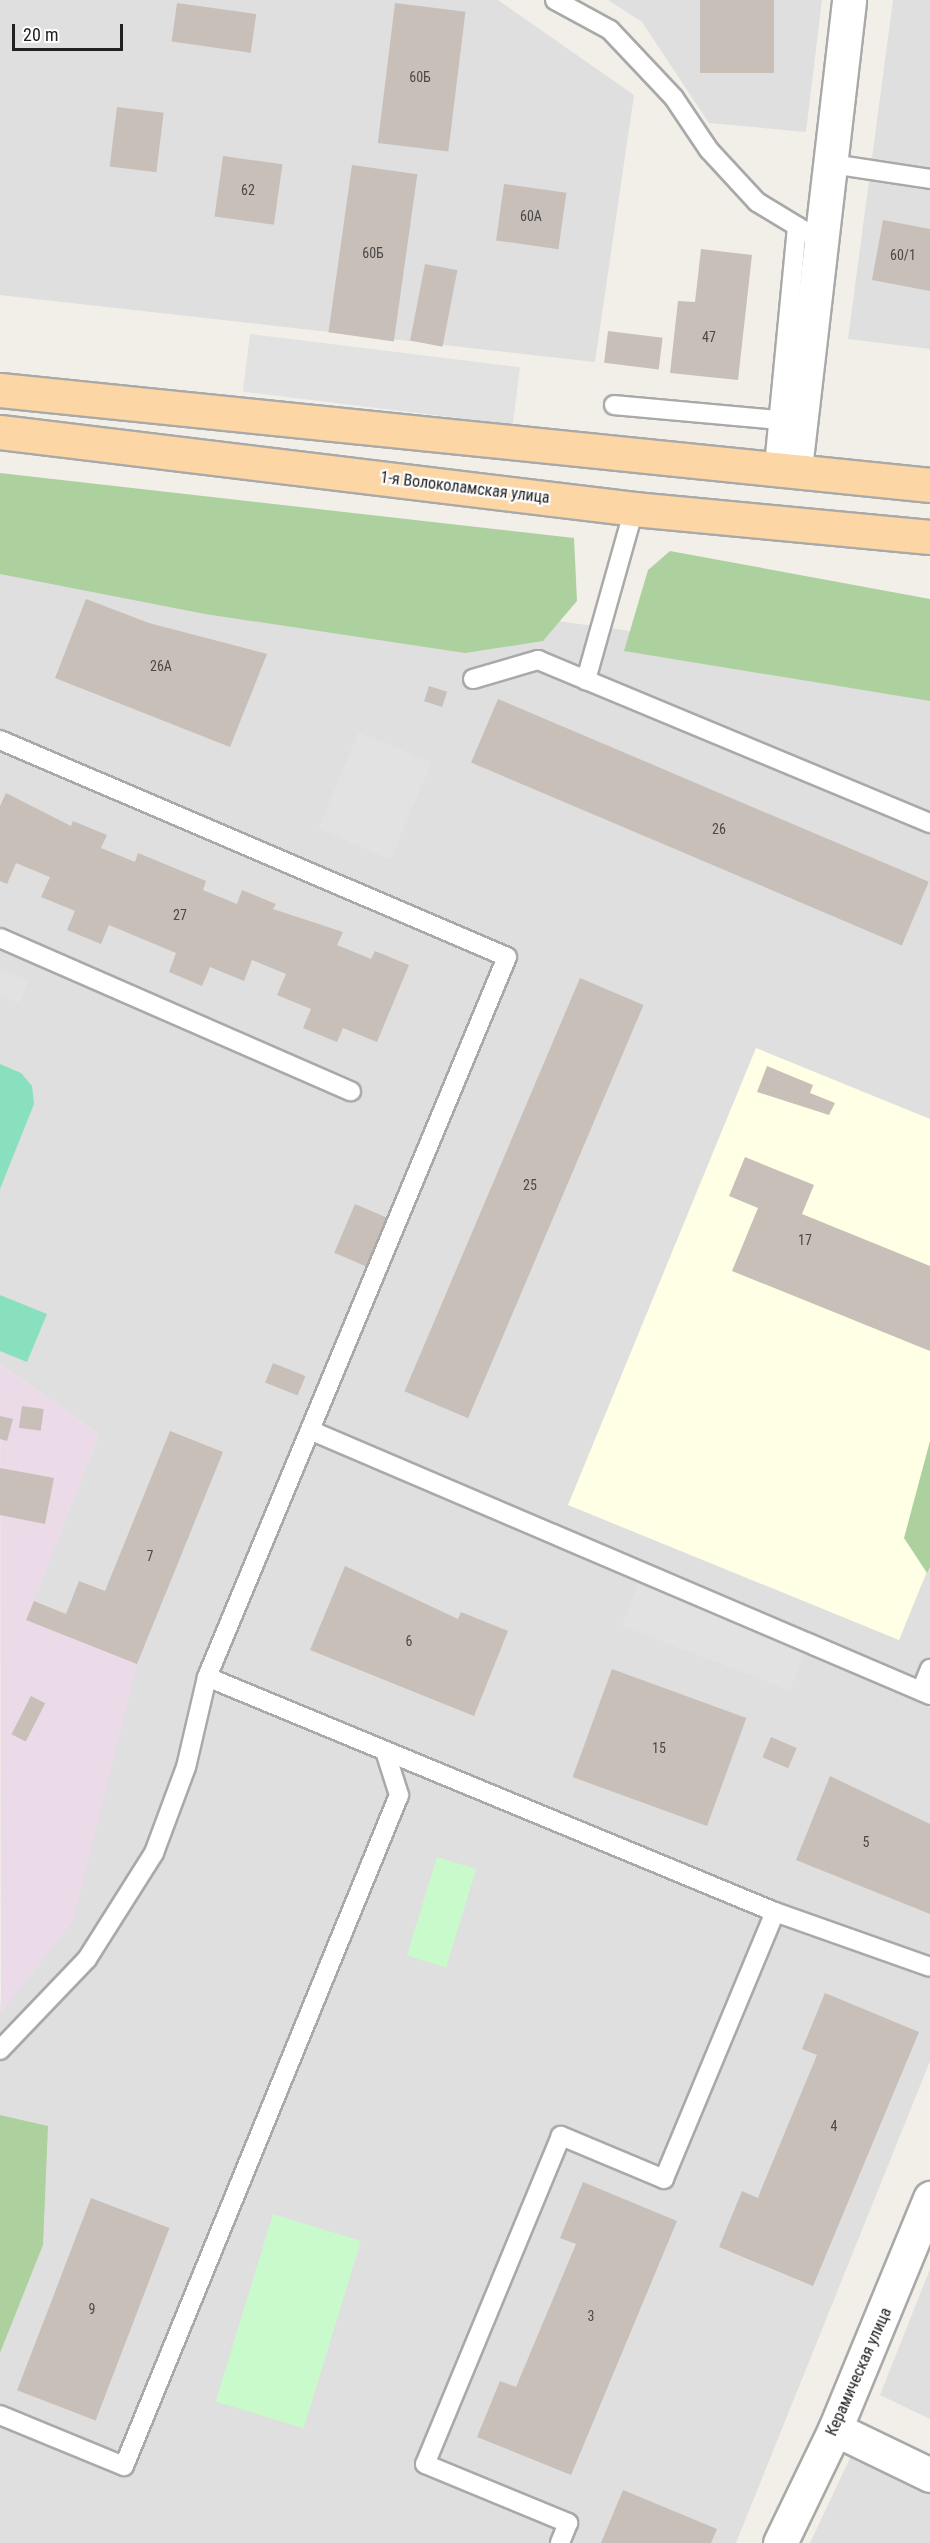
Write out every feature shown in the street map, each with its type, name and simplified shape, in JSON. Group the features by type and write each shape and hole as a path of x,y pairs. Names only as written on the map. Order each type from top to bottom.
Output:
{"main road":[{"path":"0,390 784,467 930,485"},
{"name":"1-я Волоколамская улица","path":"0,432 634,509 930,537"}],"street":[{"path":"784,467 810,234 832,164 849,0"},
{"name":"Керамическая улица","path":"780,2543 835,2429 930,2198"},
{"path":"835,2429 930,2475"}],"lane":[{"path":"555,0 610,30 757,202 810,234 778,420 784,467"},
{"path":"832,164 930,179"},
{"path":"614,405 778,420"},
{"path":"586,680 634,509"},
{"path":"472,679 538,660 930,823"},
{"path":"0,740 507,957 312,1431 207,1677 186,1767 154,1853 87,1959 0,2050"},
{"path":"0,938 351,1091"},
{"path":"312,1431 925,1693 930,1669"},
{"path":"207,1677 775,1912 930,1967"},
{"path":"0,2415 124,2466 399,1795 385,1751"},
{"path":"560,2543 568,2523 425,2464 561,2136 664,2179 775,1912"}],"shaded area":[{"path":"0,0 498,0 634,95 595,362 0,295"},
{"path":"608,0 822,0 806,132 709,123 642,22"},
{"path":"893,0 930,0 930,349 848,339"},
{"path":"250,334 520,367 513,425 243,392"},
{"path":"0,545 930,672 930,2061 736,2543 0,2543 0,2012 26,1620 99,1434 0,1364"},
{"path":"359,732 432,763 391,860 318,829"},
{"path":"0,969 29,980 20,1003 0,996"},
{"path":"756,1048 930,1119 930,1564 899,1640 568,1505"},
{"path":"0,1364 99,1434 27,1619 137,1664 73,1921 1,2013"},
{"path":"638,1584 806,1649 790,1691 622,1626"},
{"path":"930,2269 930,2419 880,2395"},
{"path":"858,2441 930,2476 930,2543 810,2543"}],"green space":[{"path":"0,473 574,538 577,601 543,641 465,653 205,614 0,574"},
{"path":"670,551 930,599 930,701 624,651 648,570"},
{"path":"0,1064 21,1073 32,1086 34,1104 0,1189"},
{"path":"0,1295 47,1314 27,1362 0,1351"},
{"path":"930,1441 930,1567 927,1573 904,1538"},
{"path":"437,1857 476,1869 446,1967 407,1955"},
{"path":"0,2115 48,2126 43,2245 0,2353"},
{"path":"273,2214 361,2241 304,2428 216,2401"}],"building":[{"path":"700,0 774,0 774,73 700,73"},
{"path":"177,3 256,14 251,53 172,42"},
{"path":"395,3 465,12 448,152 378,143"},
{"path":"117,107 164,113 156,172 110,167"},
{"path":"223,156 282,164 274,225 215,216"},
{"path":"352,165 417,174 394,342 328,332"},
{"path":"504,184 566,193 558,249 496,240"},
{"path":"883,220 930,229 930,291 872,280"},
{"path":"701,249 752,255 738,380 670,373 678,301 695,302"},
{"path":"425,264 457,270 443,347 410,341"},
{"path":"608,331 663,338 659,369 604,363"},
{"path":"86,599 149,623 267,654 230,747 55,678"},
{"path":"429,686 447,692 442,707 424,701"},
{"path":"498,699 929,882 902,945 471,763"},
{"path":"6,793 71,826 73,821 107,835 101,848 135,862 138,853 206,881 203,890 237,904 242,890 276,904 273,909 343,932 337,945 371,959 375,951 409,965 377,1042 343,1028 337,1042 303,1028 311,1009 277,995 286,974 252,960 244,981 210,967 202,986 169,972 176,953 109,925 101,944 67,930 75,911 41,897 50,877 16,863 7,884 0,881 0,806"},
{"path":"580,978 644,1005 468,1418 405,1391"},
{"path":"767,1066 813,1085 810,1093 835,1103 829,1115 757,1092"},
{"path":"745,1157 814,1185 802,1214 930,1266 930,1351 732,1271 758,1208 729,1196"},
{"path":"355,1204 392,1220 371,1268 334,1253"},
{"path":"273,1363 305,1376 298,1396 265,1382"},
{"path":"22,1406 44,1409 41,1431 19,1428"},
{"path":"0,1416 13,1419 7,1441 0,1439"},
{"path":"170,1431 223,1452 137,1664 26,1620 34,1601 66,1614 79,1581 105,1591"},
{"path":"0,1468 54,1478 45,1524 0,1515"},
{"path":"345,1566 458,1619 461,1612 508,1631 474,1716 310,1650"},
{"path":"612,1669 746,1718 707,1826 573,1777"},
{"path":"31,1696 45,1703 26,1742 11,1734"},
{"path":"771,1737 797,1748 788,1768 762,1757"},
{"path":"830,1776 930,1824 930,1914 796,1860"},
{"path":"825,1993 919,2032 813,2286 719,2247 742,2191 758,2198 817,2055 802,2049"},
{"path":"583,2182 677,2221 571,2475 477,2437 500,2381 516,2387 576,2244 560,2238"},
{"path":"91,2198 169,2228 96,2420 17,2390"},
{"path":"623,2490 717,2529 711,2543 601,2543"}]}
